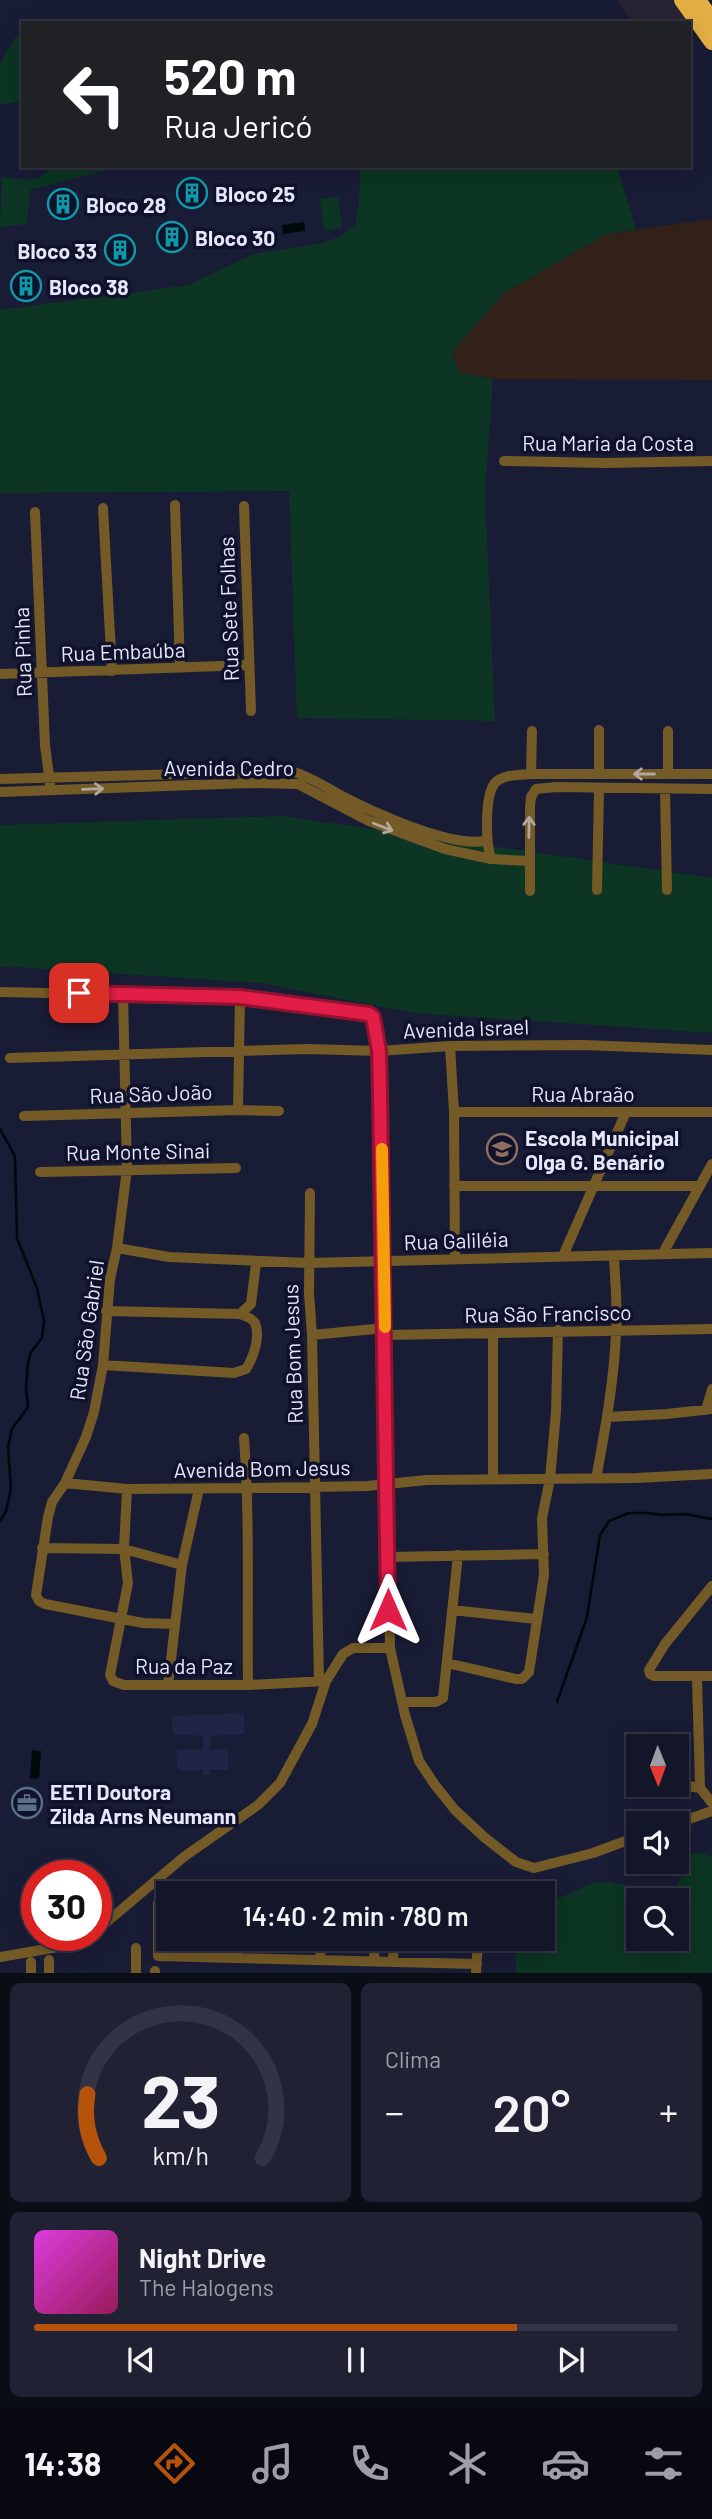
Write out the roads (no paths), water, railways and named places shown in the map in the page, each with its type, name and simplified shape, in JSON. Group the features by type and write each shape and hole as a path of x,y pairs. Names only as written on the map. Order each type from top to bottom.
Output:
{"highway":[{"path":"682,0 712,42"},
{"path":"698,0 712,20"}],"street":[{"name":"Rua Maria da Costa","path":"503,461 712,461"},
{"path":"175,505 180,668"},
{"name":"Rua Sete Folhas","path":"244,506 251,710"},
{"path":"103,509 111,671"},
{"name":"Rua Pinha","path":"35,512 45,745 50,790"},
{"name":"Rua Embaúba","path":"0,674 248,665"},
{"path":"599,730 599,774"},
{"path":"531,774 532,731"},
{"path":"668,731 668,774"},
{"name":"Avenida Cedro","path":"0,792 291,771 305,775 358,809 369,821 445,849 491,859 529,861"},
{"path":"491,859 487,838 490,791 502,778 531,774 712,774"},
{"path":"515,776 533,792"},
{"name":"Avenida Cedro","path":"0,779 212,778"},
{"path":"533,792 541,788 712,789"},
{"path":"597,890 599,788"},
{"path":"665,789 667,890"},
{"path":"530,891 530,807 533,792"},
{"name":"Avenida Cedro","path":"358,809 463,841 484,841 487,838"},
{"path":"0,992 240,997 369,1014 373,1017 379,1051 390,1648 419,1761 455,1810 484,1838 516,1862 534,1868 545,1867 626,1840"},
{"name":"Rua São Gabriel","path":"121,1619 52,1605 39,1601 36,1595 52,1502 65,1483 94,1412 103,1365 106,1311 127,1169 123,994"},
{"path":"238,1110 240,997"},
{"name":"Avenida Israel","path":"10,1058 307,1049 379,1051 450,1046 572,1045 712,1050"},
{"path":"450,1046 454,1112 455,1258"},
{"name":"Rua São João","path":"24,1116 279,1111"},
{"name":"Rua Abraão","path":"454,1112 712,1112"},
{"path":"563,1256 626,1112"},
{"path":"663,1254 712,1164"},
{"name":"Rua Monte Sinai","path":"40,1172 236,1168"},
{"path":"454,1186 699,1186"},
{"name":"Rua Bom Jesus","path":"310,1194 314,1487 323,1681"},
{"name":"Rua Galiléia","path":"117,1248 169,1257 256,1263 712,1253"},
{"path":"596,1479 608,1417 617,1331 614,1256"},
{"path":"240,1314 251,1304 256,1263"},
{"path":"103,1365 234,1373 246,1370 254,1355 256,1325 252,1319 240,1314 106,1311"},
{"name":"Rua São Francisco","path":"312,1335 712,1329"},
{"path":"447,1663 512,1678 522,1679 529,1672 544,1575 542,1518 550,1479 556,1412 558,1330"},
{"path":"493,1334 493,1479"},
{"path":"608,1417 709,1410 712,1390"},
{"path":"244,1438 248,1488 248,1685"},
{"name":"Avenida Bom Jesus","path":"65,1483 127,1489 199,1489 712,1474"},
{"name":"Rua da Paz","path":"127,1489 124,1549 128,1583 110,1679 119,1684 168,1685 323,1681"},
{"path":"168,1685 182,1565 199,1489"},
{"path":"42,1548 124,1549 182,1565"},
{"path":"388,1557 544,1554"},
{"path":"402,1702 440,1701 444,1692 458,1555"},
{"path":"712,1586 650,1666 650,1674 660,1676 712,1676"},
{"path":"700,1601 712,1604"},
{"path":"452,1609 537,1619"},
{"path":"121,1619 175,1624"},
{"path":"112,1918 185,1856 258,1805 280,1783 312,1724 323,1681 346,1651 364,1647 390,1648"},
{"path":"697,1677 706,1739 701,1788 712,1803"},
{"path":"690,1786 701,1788"},
{"path":"689,1819 712,1811"},
{"path":"136,1948 136,1973"},
{"path":"0,1956 29,1951"},
{"path":"158,1951 158,1956 374,1961 476,1968"},
{"path":"237,1951 237,1958"},
{"path":"320,1951 320,1960"},
{"path":"374,1951 374,1961"},
{"path":"393,1951 393,1962"},
{"path":"49,1960 49,1973"}],"waterway":[{"path":"0,1129 15,1156 17,1238 37,1288 44,1321 42,1338 31,1352 28,1362 28,1407 12,1429 8,1447 11,1489 6,1511 0,1521"},
{"path":"557,1702 587,1617 600,1535 609,1521 629,1513 685,1514 712,1519"}],"place":[{"name":"Bloco 25","path":"192,193"},
{"name":"Bloco 28","path":"63,204"},
{"name":"Bloco 30","path":"172,237"},
{"name":"Bloco 33","path":"120,250"},
{"name":"Bloco 38","path":"26,286"},
{"name":"Escola Municipal Olga G. Benário","path":"502,1149"},
{"name":"EETI Doutora Zilda Arns Neumann","path":"27,1803"}]}
